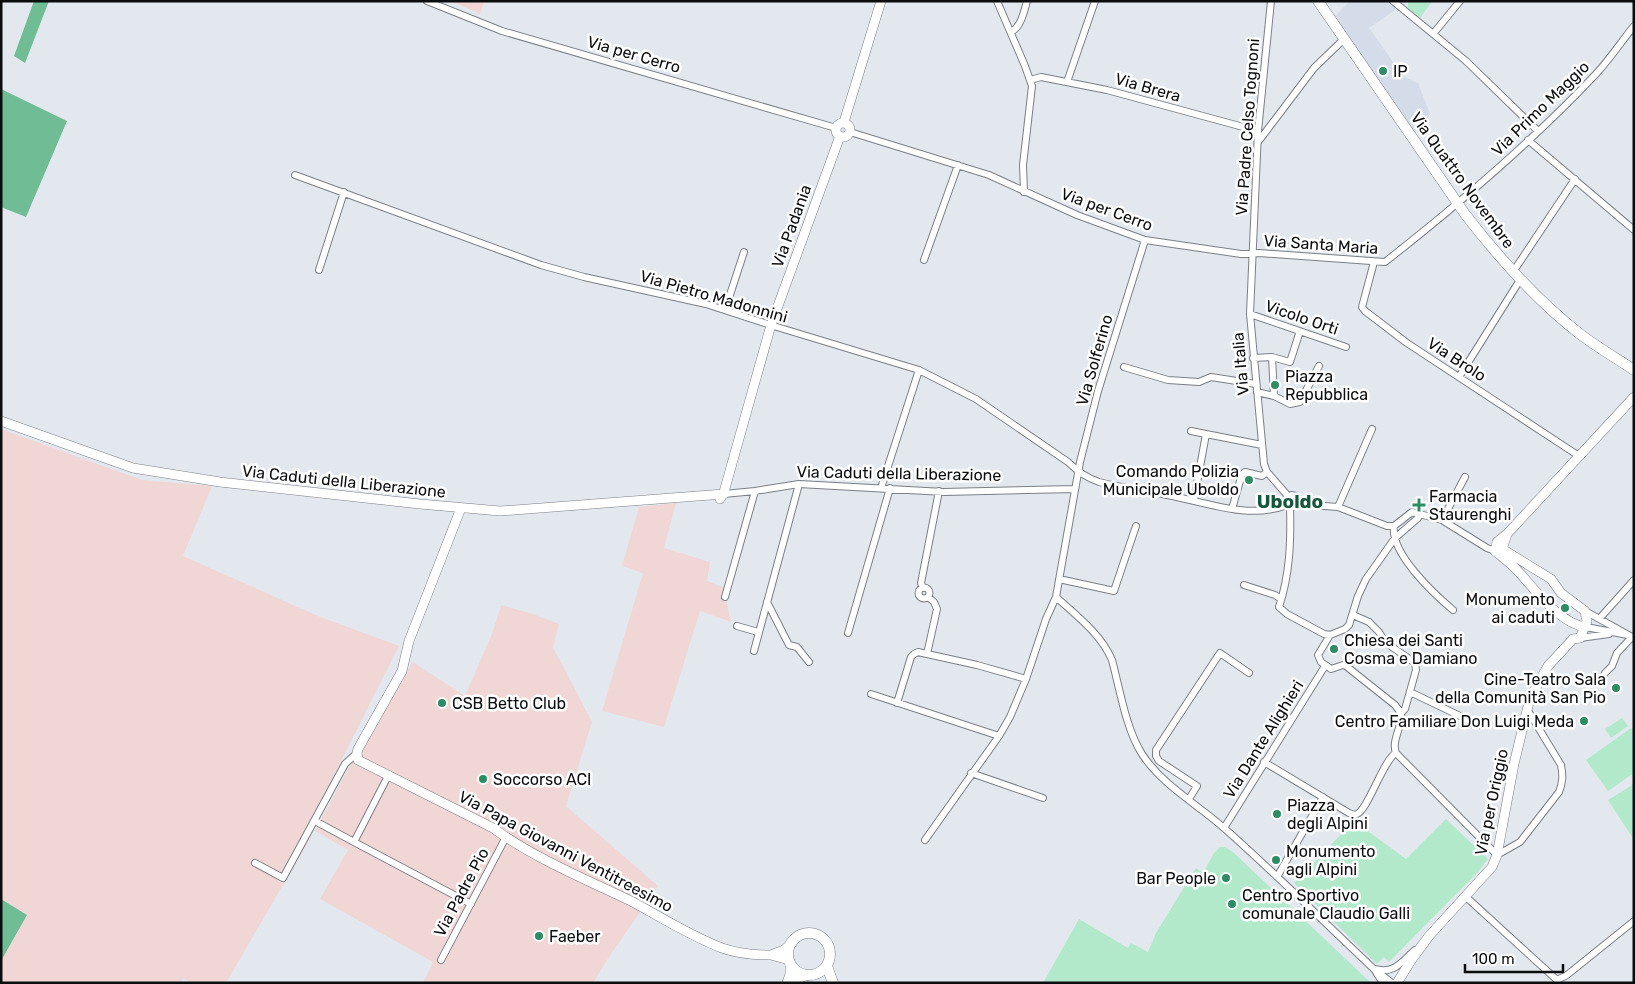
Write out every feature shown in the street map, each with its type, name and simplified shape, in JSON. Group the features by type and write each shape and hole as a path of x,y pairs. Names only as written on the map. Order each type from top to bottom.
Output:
{"main road":[{"name":"Via Quattro Novembre","path":"1318,1 1458,204 1485,240 1520,280 1550,309 1580,334 1634,370"},
{"path":"810,975 822,971 827,966 830,950 821,937 805,934 797,937 792,943 788,952 789,961 799,972 810,975 820,983"},
{"path":"827,966 832,983"}],"street":[{"name":"Via per Cerro","path":"427,1 502,31 838,132"},
{"path":"844,122 849,126 850,132 847,136 838,132 840,123 844,122 881,1"},
{"path":"997,1 1030,80 1032,95 1023,165 1024,192"},
{"path":"1011,32 1016,30 1027,1"},
{"path":"1067,82 1095,1"},
{"name":"Via Padre Celso Tognoni","path":"1252,254 1258,131 1271,1"},
{"path":"1393,1 1466,61 1538,130"},
{"path":"1433,34 1460,1"},
{"name":"Via Primo Maggio","path":"1458,204 1597,73 1634,26"},
{"path":"1258,143 1314,68 1344,39"},
{"name":"Via Brera","path":"1030,80 1041,77 1107,90 1258,131"},
{"name":"Via Padania","path":"724,494 770,325 838,132"},
{"name":"Via per Cerro","path":"850,132 989,175 1024,192 1144,240 1252,254"},
{"path":"1528,140 1634,230"},
{"path":"924,260 958,165"},
{"name":"Via Pietro Madonnini","path":"296,175 541,265 584,277 706,304 919,370 976,399 1068,462 1078,472 1099,482 1232,509 1250,511 1289,506"},
{"path":"1513,272 1575,179"},
{"path":"319,270 344,192"},
{"name":"Via Santa Maria","path":"1252,254 1385,262 1458,204"},
{"name":"Via Solferino","path":"925,840 999,736 1010,717 1056,597 1078,472 1098,391 1144,240"},
{"path":"725,310 744,252"},
{"name":"Via Italia","path":"1252,254 1250,314 1253,358 1264,464 1267,472"},
{"name":"Via Brolo","path":"1374,262 1362,307 1407,343 1579,456"},
{"path":"1459,377 1520,280"},
{"name":"Vicolo Orti","path":"1250,314 1346,347"},
{"path":"1253,358 1272,357 1290,362 1300,331"},
{"path":"1272,357 1274,396"},
{"path":"1257,392 1274,396 1290,404 1300,402 1318,366"},
{"path":"1124,367 1168,380 1199,382 1211,377 1256,384"},
{"path":"881,488 919,370"},
{"path":"1495,551 1498,542 1634,396"},
{"name":"Via Caduti della Liberazione","path":"1,421 142,470 220,482 500,511 693,498 712,501 719,500 724,494 799,484 939,491 1074,489"},
{"path":"1338,507 1372,429"},
{"path":"1191,431 1262,445"},
{"path":"1194,500 1206,434"},
{"path":"1232,509 1242,474 1245,472 1262,476 1267,472 1288,496"},
{"path":"1442,520 1465,476"},
{"path":"754,651 799,484"},
{"path":"848,634 890,488"},
{"path":"725,597 755,491"},
{"path":"927,654 937,609 934,602 928,597 929,590 923,588 921,583 939,491"},
{"path":"1288,496 1294,495 1298,501 1311,506 1338,507 1387,526 1394,526 1409,513 1442,520 1487,548 1508,554 1547,577 1561,593 1585,611 1632,637"},
{"path":"1288,496 1286,501 1289,506 1290,556 1287,582 1279,606 1287,614 1324,634 1330,635 1347,628 1366,579 1395,538 1418,518 1420,514"},
{"path":"1289,506 1294,506 1298,501"},
{"path":"255,863 283,878 345,764 357,753 402,671 409,641 461,508"},
{"path":"1060,579 1114,591 1136,526"},
{"path":"1394,526 1395,538 1404,556 1436,596 1453,610"},
{"path":"1507,534 1503,548 1508,554"},
{"path":"1495,551 1513,566 1569,622 1576,626 1632,637"},
{"path":"1535,589 1538,580 1547,577"},
{"path":"1600,618 1634,580"},
{"path":"1244,585 1275,595 1281,599"},
{"path":"1542,597 1546,598 1552,594 1556,586"},
{"path":"1056,597 1102,641 1112,660 1131,729 1142,753 1160,776 1224,828 1374,969 1384,983"},
{"path":"767,602 789,645 796,647 808,662"},
{"path":"1585,611 1588,617 1586,627"},
{"path":"1353,615 1369,622 1379,632 1385,642 1415,663 1416,670 1410,692 1405,709 1401,713"},
{"path":"1569,622 1576,638 1613,634"},
{"path":"737,626 758,632"},
{"name":"Via per Origgio","path":"1397,983 1422,944 1492,867 1497,855 1526,709 1530,698 1555,658 1586,627"},
{"path":"1330,635 1318,658 1325,666 1334,669 1343,665 1346,666 1395,705 1402,718 1394,748 1396,753 1497,855 1520,842 1559,792 1562,783 1561,765 1526,709"},
{"path":"1605,673 1612,666 1617,653 1632,637"},
{"path":"897,703 912,655 918,652 1026,679"},
{"path":"1189,799 1198,786 1159,761 1156,756 1156,750 1220,654 1249,673"},
{"name":"Via Dante Alighieri","path":"1224,828 1325,666"},
{"path":"1410,692 1479,725"},
{"path":"871,694 999,736"},
{"name":"Via Papa Giovanni Ventitreesimo","path":"357,753 358,760 493,828 506,838 699,938 723,949 742,954 781,956 789,961"},
{"path":"1264,762 1349,813 1357,814 1370,795 1390,757 1396,753"},
{"path":"971,773 1043,798"},
{"path":"354,842 388,776"},
{"path":"1277,877 1323,798"},
{"path":"314,821 471,904"},
{"name":"Via Padre Pio","path":"441,960 506,838"},
{"path":"1465,896 1557,980 1567,976 1634,921"},
{"path":"771,955 784,950 792,943"},
{"path":"1374,969 1389,970 1396,967 1422,944"},
{"path":"787,983 790,974 789,961"},
{"path":"1374,969 1392,983"},
{"path":"792,983 797,979 810,975"}],"shaded area":[{"path":"451,1 484,1 480,14"},
{"path":"1349,1 1390,1 1398,8 1369,28 1403,76 1418,83 1430,114 1414,134 1335,17"},
{"path":"1,429 142,480 212,486 183,556 318,616 399,646 306,831 312,835 226,983 192,983 184,978 181,983 1,983 1,961 27,915 1,899"},
{"path":"676,503 664,548 710,562 707,581 723,587 731,622 700,611 664,727 602,711 643,573 622,566 639,507"},
{"path":"501,605 559,624 553,647 592,722 566,806 658,886 593,983 423,983 433,962 320,899 348,850 315,831 353,760 360,752 413,662 465,696 492,634"}],"green space":[{"path":"34,1 49,1 25,63 14,56"},
{"path":"1408,1 1429,1 1431,3 1420,18 1408,8"},
{"path":"1,89 67,121 26,217 1,207"},
{"path":"1622,718 1628,726 1611,738 1605,729"},
{"path":"1631,728 1634,732 1634,773 1608,791 1586,760"},
{"path":"1634,784 1634,840 1608,800"},
{"path":"1446,819 1488,859 1476,874 1389,962 1384,957 1377,964 1294,883 1354,821 1406,859"},
{"name":"Centro Sportivo comunale Claudio Galli","path":"1220,847 1225,847 1233,852 1371,983 1043,983 1079,919 1128,948 1131,943 1148,952 1156,933 1196,868 1203,873 1214,853"},
{"path":"1,899 27,915 1,961"}],"place":[{"name":"IP","path":"1383,71"},
{"name":"Piazza Repubblica","path":"1275,385"},
{"name":"Comando Polizia Municipale Uboldo","path":"1249,480"},
{"name":"Farmacia Staurenghi","path":"1419,505"},
{"name":"Monumento ai caduti","path":"1565,608"},
{"name":"Chiesa dei Santi Cosma e Damiano","path":"1334,649"},
{"name":"Cine-Teatro Sala della Comunità San Pio","path":"1616,688"},
{"name":"CSB Betto Club","path":"442,703"},
{"name":"Centro Familiare Don Luigi Meda","path":"1584,721"},
{"name":"Soccorso ACI","path":"483,779"},
{"name":"Piazza degli Alpini","path":"1277,814"},
{"name":"Monumento agli Alpini","path":"1276,860"},
{"name":"Bar People","path":"1226,878"},
{"name":"Centro Sportivo comunale Claudio Galli","path":"1232,904"},
{"name":"Faeber","path":"539,936"}],"district":[{"name":"Uboldo","path":"1290,501"}]}
